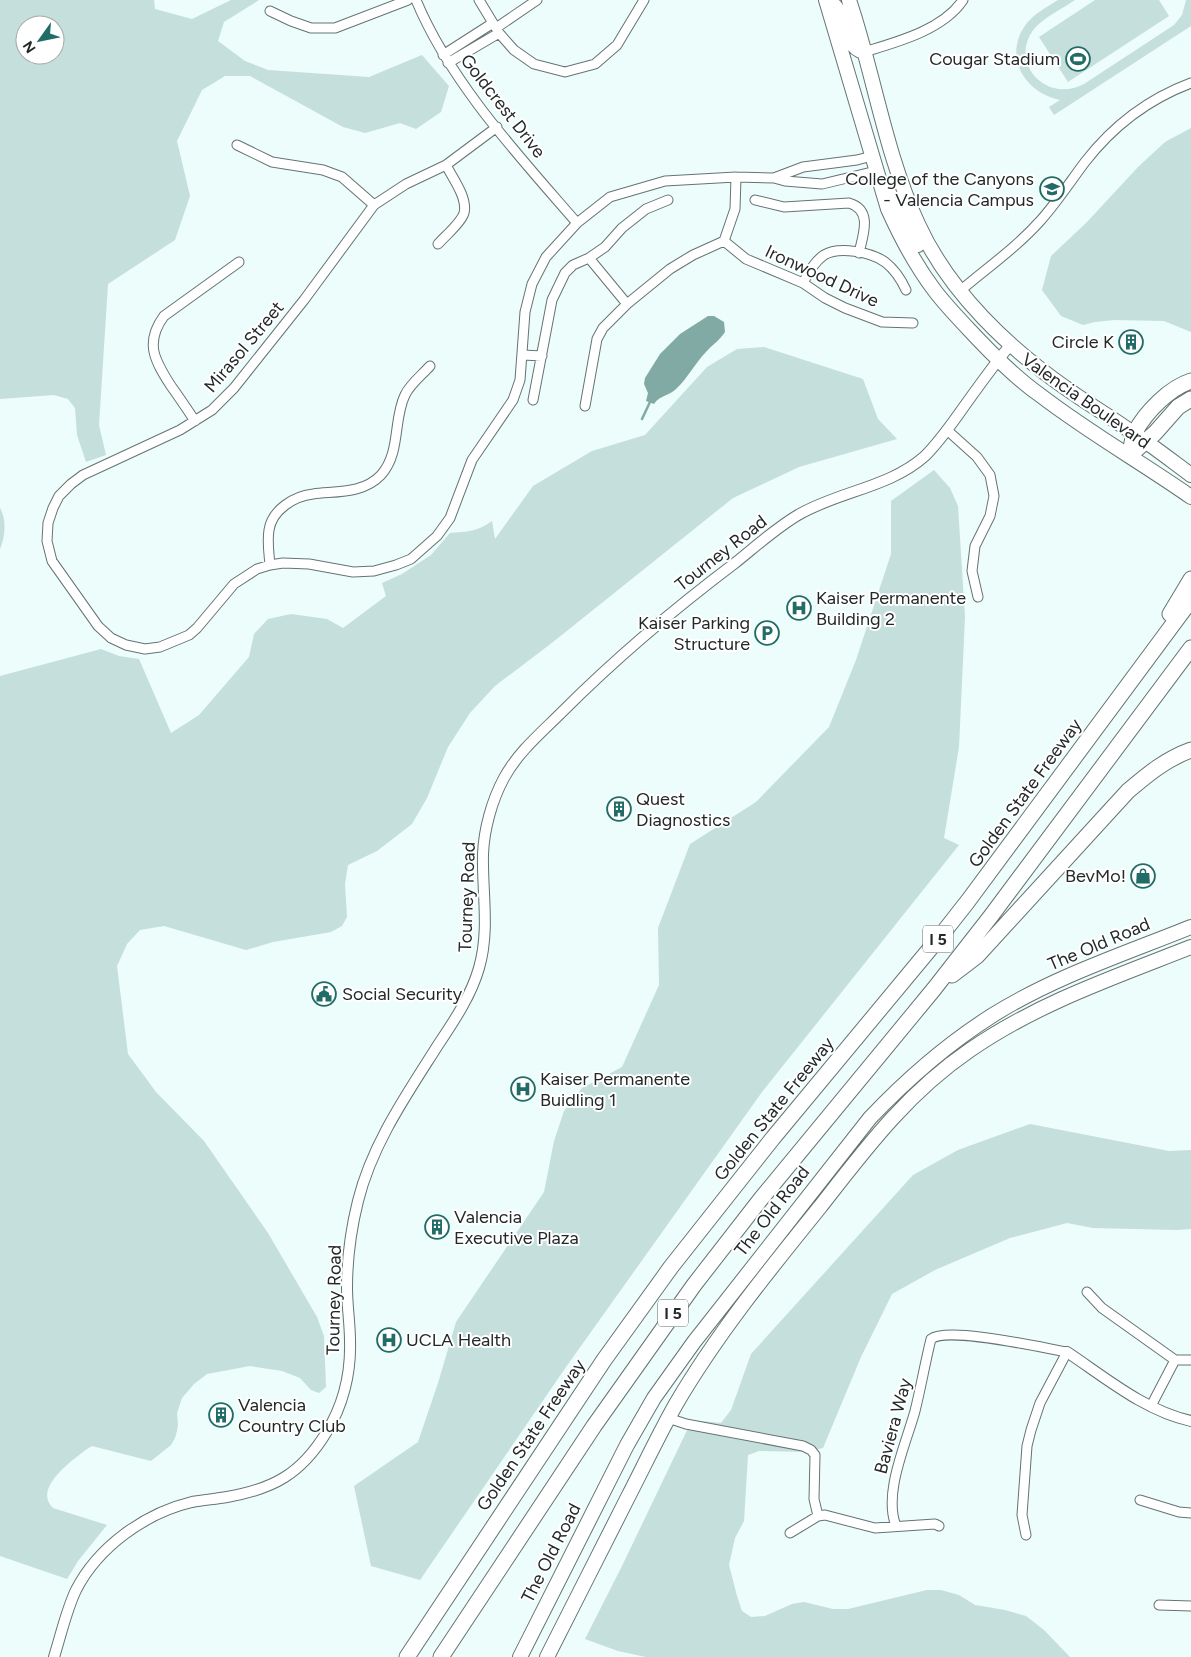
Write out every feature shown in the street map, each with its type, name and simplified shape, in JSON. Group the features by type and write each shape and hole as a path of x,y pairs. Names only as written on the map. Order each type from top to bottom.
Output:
{"highway":[{"path":"1130,455 1163,397 1171,390 1191,381"},
{"path":"1140,438 1178,407 1191,399"},
{"path":"1127,685 1191,579"},
{"name":"Golden State Freeway","path":"407,1657 604,1360 666,1275 773,1138 939,938 999,861 1191,600"},
{"name":"I 5","path":"441,1657 660,1330 755,1207 934,989 1191,648"},
{"path":"934,989 977,956 1128,791 1149,773 1172,758 1191,750"}],"main road":[{"path":"828,0 838,10 852,46 864,52"},
{"name":"Valencia Boulevard","path":"828,0 888,209 923,273 950,310 998,360 1038,394 1078,423 1130,455 1191,497"},
{"name":"Valencia Boulevard","path":"848,0 895,164 908,202 935,258 960,291 1011,344 1069,391 1140,438 1191,475"},
{"path":"876,171 933,270 946,287 960,291"},
{"name":"The Old Road","path":"520,1657 627,1445 654,1398 694,1342 870,1118 934,1056 994,1015 1060,980 1191,927"},
{"name":"The Old Road","path":"547,1657 668,1418 696,1371 779,1259 878,1133 916,1094 970,1050 1026,1015 1065,997 1191,947"}],"street":[{"path":"270,11 311,28 335,28 408,0"},
{"name":"Goldcrest Drive","path":"416,0 425,22 446,59 520,156 578,223"},
{"path":"479,0 496,28 514,50 534,64 565,72 595,64 616,44 644,0"},
{"path":"446,59 537,0"},
{"path":"864,52 922,31 946,18 963,0"},
{"path":"960,291 1039,222 1106,138 1122,123 1160,97 1191,83"},
{"name":"Mirasol Street","path":"270,565 257,569 234,584 189,635 160,648 145,649 126,645 111,638 98,626 52,561 47,541 48,523 52,508 59,496 83,475 180,430 212,410 234,388 304,300 374,205 406,184 446,164 497,127"},
{"path":"237,145 272,162 323,170 342,177 374,205"},
{"path":"774,178 804,167 857,160 872,156"},
{"path":"438,244 461,218 465,206 446,164"},
{"path":"430,366 405,395 393,451 388,465 381,475 356,490 311,494 297,498 284,505 275,515 269,528 270,565 283,563 310,564 352,572 374,571 411,559 437,536 450,518 472,460 513,400 520,380 525,312 532,284 546,257 578,223 610,197 665,181 736,177 774,178 785,181 822,184 876,171"},
{"path":"585,406 597,339 603,328 626,304 670,269 693,255 724,241 735,209 736,177"},
{"path":"533,400 552,300 565,274 573,265 589,258 605,247 622,228 646,209 668,200"},
{"path":"755,200 784,207 854,204 862,211 865,220 859,252"},
{"name":"Ironwood Drive","path":"724,241 746,259 803,283 825,298 882,322 913,323"},
{"path":"803,283 813,265 828,253 843,250 859,252 883,260 895,272 906,290"},
{"path":"589,258 626,304"},
{"path":"195,421 155,358 153,339 156,326 164,316 239,262"},
{"name":"Tourney Road","path":"54,1657 67,1612 76,1590 87,1572 102,1554 118,1540 148,1519 177,1506 255,1491 280,1481 292,1473 309,1456 326,1434 335,1418 346,1386 350,1358 347,1287 348,1260 357,1204 365,1176 389,1123 457,1016 471,990 480,964 486,922 483,852 487,828 502,782 514,762 578,696 643,635 795,517 824,502 883,482 902,472 925,455 947,430 1011,344"},
{"path":"523,355 542,356"},
{"path":"947,430 977,457 990,475 994,496 990,516 975,546 972,571 978,596"},
{"path":"1087,1292 1102,1308 1175,1360 1191,1360"},
{"name":"Baviera Way","path":"896,1526 892,1518 891,1505 893,1485 913,1418 931,1339 941,1335 972,1336 1067,1352"},
{"path":"1026,1535 1022,1515 1030,1430 1040,1403 1067,1352 1151,1406 1191,1421"},
{"path":"1151,1406 1175,1360"},
{"path":"668,1418 686,1424 803,1446 811,1450 815,1455 816,1463 814,1499 818,1516"},
{"path":"1140,1500 1179,1512 1191,1513"},
{"path":"790,1533 818,1516 833,1516 875,1528 935,1524 939,1526"},
{"path":"1159,1605 1191,1606"}],"shaded area":[{"path":"0,0 154,0 155,9 192,19 231,0 259,0 224,22 218,41 245,61 268,70 369,77 422,55 449,86 441,112 416,129 400,123 365,133 343,127 250,76 225,76 202,90 177,141 190,196 175,240 108,284 99,425 106,455 86,462 77,435 75,408 68,399 54,395 0,399"},
{"path":"1058,0 1075,0 1048,17 1034,29 1027,42 1026,55 1029,67 1035,77 1057,89 1070,89 1084,84 1174,25 1182,15 1186,0 1191,0 1191,26 1054,115 1049,107 1060,100 1036,90 1027,81 1017,60 1017,48 1020,35 1030,19"},
{"name":"Cougar Stadium","path":"1095,0 1159,0 1169,16 1068,82 1039,37"},
{"path":"1191,128 1191,332 1164,321 1114,320 1083,325 1061,316 1042,290 1051,256 1165,142"},
{"path":"708,316 714,316 724,322 725,332 723,335 702,356 676,389 654,404 646,401 648,393 644,384 645,378 660,354 680,334"},
{"name":"Valencia Country Club","path":"764,347 863,379 878,419 897,439 799,467 733,498 495,686 470,713 448,747 427,798 412,824 377,851 348,865 345,884 347,917 342,926 331,932 273,942 246,950 164,926 140,930 127,944 117,966 128,1054 156,1092 204,1141 268,1233 317,1317 324,1336 326,1387 319,1393 311,1390 300,1378 282,1371 250,1366 207,1374 194,1384 182,1398 177,1413 177,1431 171,1445 151,1461 92,1446 65,1467 51,1483 47,1492 48,1500 53,1508 107,1525 78,1561 67,1579 0,1556 0,676 101,649 119,656 139,659 171,733 199,715 249,657 254,634 268,619 291,614 327,619 343,628 386,596 382,583 402,574 431,555 450,533 477,529 492,521 495,539 533,486 592,451 645,435 707,367 737,349"},
{"name":"Valencia Country Club","path":"934,470 950,488 958,506 965,617 959,747 944,838 959,845 762,1092 566,1367 420,1580 371,1566 354,1486 418,1442 456,1322 544,1192 554,1141 564,1111 582,1088 622,1067 659,985 658,928 690,844 756,802 829,727 856,660 891,554 891,501"},
{"path":"0,508 4,518 4,528 0,549"},
{"path":"1030,1124 1169,1151 1191,1150 1191,1229 1093,1228 1067,1223 1010,1238 935,1270 892,1294 861,1357 823,1448 804,1452 759,1451 748,1455 744,1521 735,1538 729,1565 742,1611 751,1617 765,1616 792,1604 804,1602 833,1609 848,1609 927,1590 941,1590 959,1595 975,1605 1026,1616 1044,1630 1070,1657 646,1657 618,1651 585,1639 692,1420 721,1423 731,1410 751,1354 913,1175 958,1150"}],"waterway":[{"path":"642,419 650,402"}],"place":[{"name":"Cougar Stadium","path":"1078,59"},
{"name":"College of the Canyons - Valencia Campus","path":"1052,189"},
{"name":"Circle K","path":"1131,342"},
{"name":"Kaiser Permanente Building 2","path":"799,608"},
{"name":"Kaiser Parking Structure","path":"767,633"},
{"name":"Quest Diagnostics","path":"619,809"},
{"name":"BevMo!","path":"1143,876"},
{"name":"Social Security","path":"324,994"},
{"name":"Kaiser Permanente Buidling 1","path":"523,1089"},
{"name":"Valencia Executive Plaza","path":"437,1227"},
{"name":"UCLA Health","path":"389,1340"},
{"name":"Valencia Country Club","path":"221,1415"}]}
